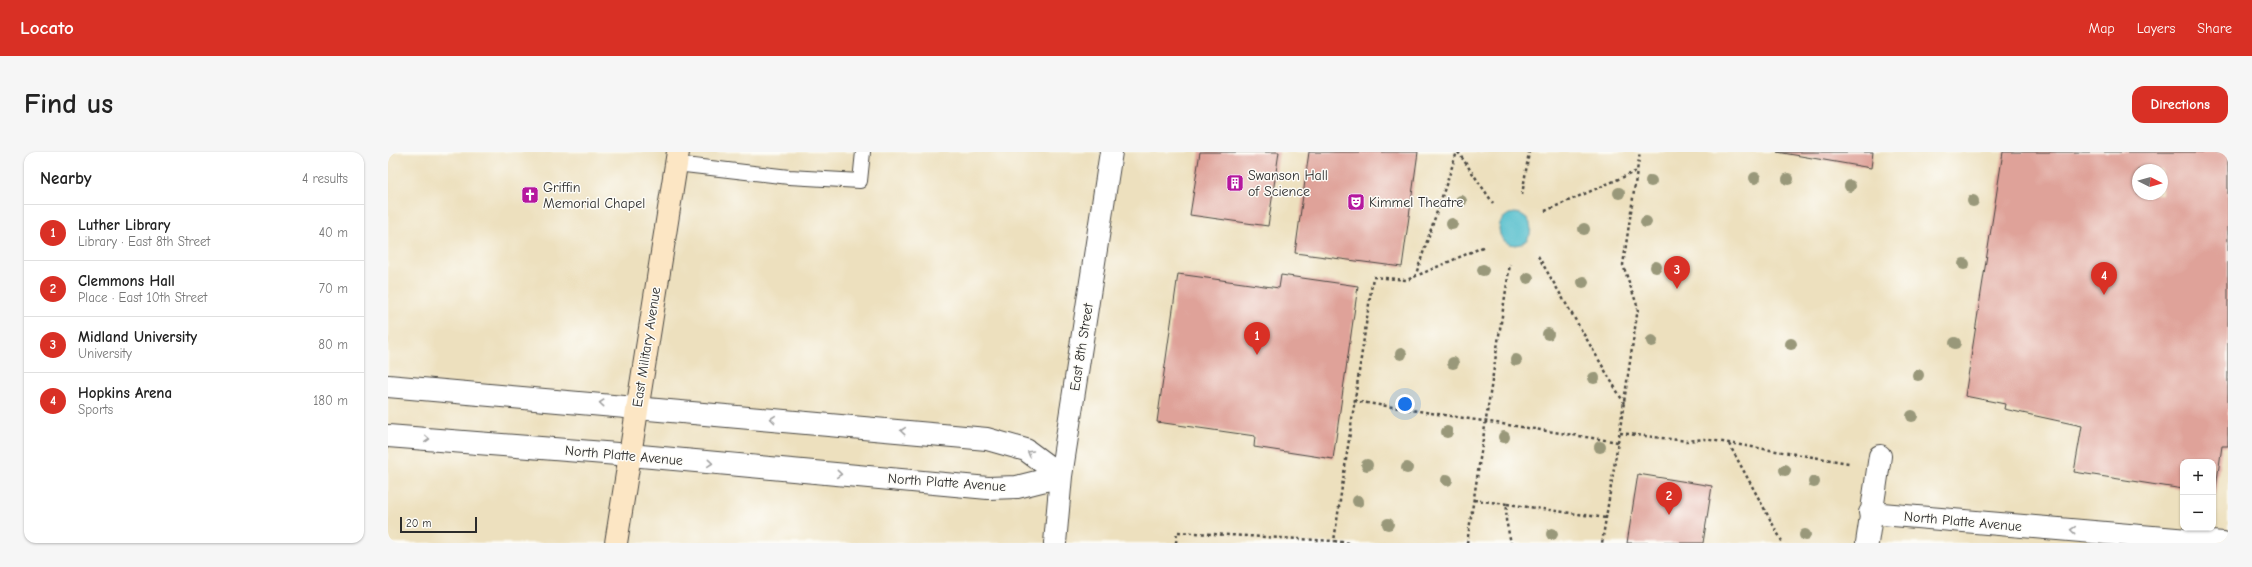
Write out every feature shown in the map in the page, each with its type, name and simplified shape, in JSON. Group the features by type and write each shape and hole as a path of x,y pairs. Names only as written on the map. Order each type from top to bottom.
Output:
{"main road":[{"name":"East Military Avenue","path":"616,543 677,158"}],"street":[{"name":"East 8th Street","path":"1055,543 1061,476 1111,152"},
{"path":"388,386 637,406 987,439 1026,450 1061,476"},
{"name":"North Platte Avenue","path":"388,436 630,455 988,488 1017,487 1061,476"},
{"path":"1867,543 1870,513 1880,456"},
{"name":"North Platte Avenue","path":"1870,513 2223,543"}],"lane":[{"path":"677,158 789,177 860,181 863,152"}],"path":[{"path":"1457,152 1493,203"},
{"path":"1414,277 1457,152"},
{"path":"1522,195 1529,152"},
{"path":"1602,543 1638,308 1623,265 1640,152"},
{"path":"1545,211 1637,170"},
{"path":"1334,541 1373,276 1407,280 1485,246"},
{"path":"1538,256 1624,403"},
{"path":"1467,543 1510,264"},
{"path":"1354,402 1618,442"},
{"path":"1620,433 1687,441 1704,440 1729,443 1849,462"},
{"path":"1729,443 1783,543"},
{"path":"1474,500 1606,518"},
{"path":"1507,504 1506,520 1511,543"},
{"path":"1176,543 1177,532 1349,543"}],"water":[{"path":"1512,213 1518,213 1528,220 1531,229 1530,235 1524,242 1518,245 1512,245 1502,238 1499,232 1499,226 1506,216"}],"building":[{"name":"Swanson Hall of Science","path":"1200,152 1279,152 1268,226 1190,215"},
{"name":"Kimmel Theatre","path":"1309,152 1418,152 1402,267 1295,253"},
{"path":"1777,152 1873,152 1871,168"},
{"path":"2003,152 2228,152 2228,446 2222,446 2216,487 2216,459 2180,459 2180,489 2074,472 2082,426 2004,409 2005,404 1965,396"},
{"path":"1178,274 1279,288 1281,275 1358,286 1333,459 1254,447 1255,436 1157,422"},
{"path":"1638,474 1712,486 1703,543 1627,543"}],"place":[{"name":"Swanson Hall of Science","path":"1235,183"},
{"name":"Griffin Memorial Chapel","path":"530,195"},
{"name":"Kimmel Theatre","path":"1356,202"},
{"name":"Midland University","path":"1677,289"},
{"name":"Hopkins Arena","path":"2104,295"},
{"name":"Luther Library","path":"1257,355"},
{"name":"Clemmons Hall","path":"1669,515"}]}
